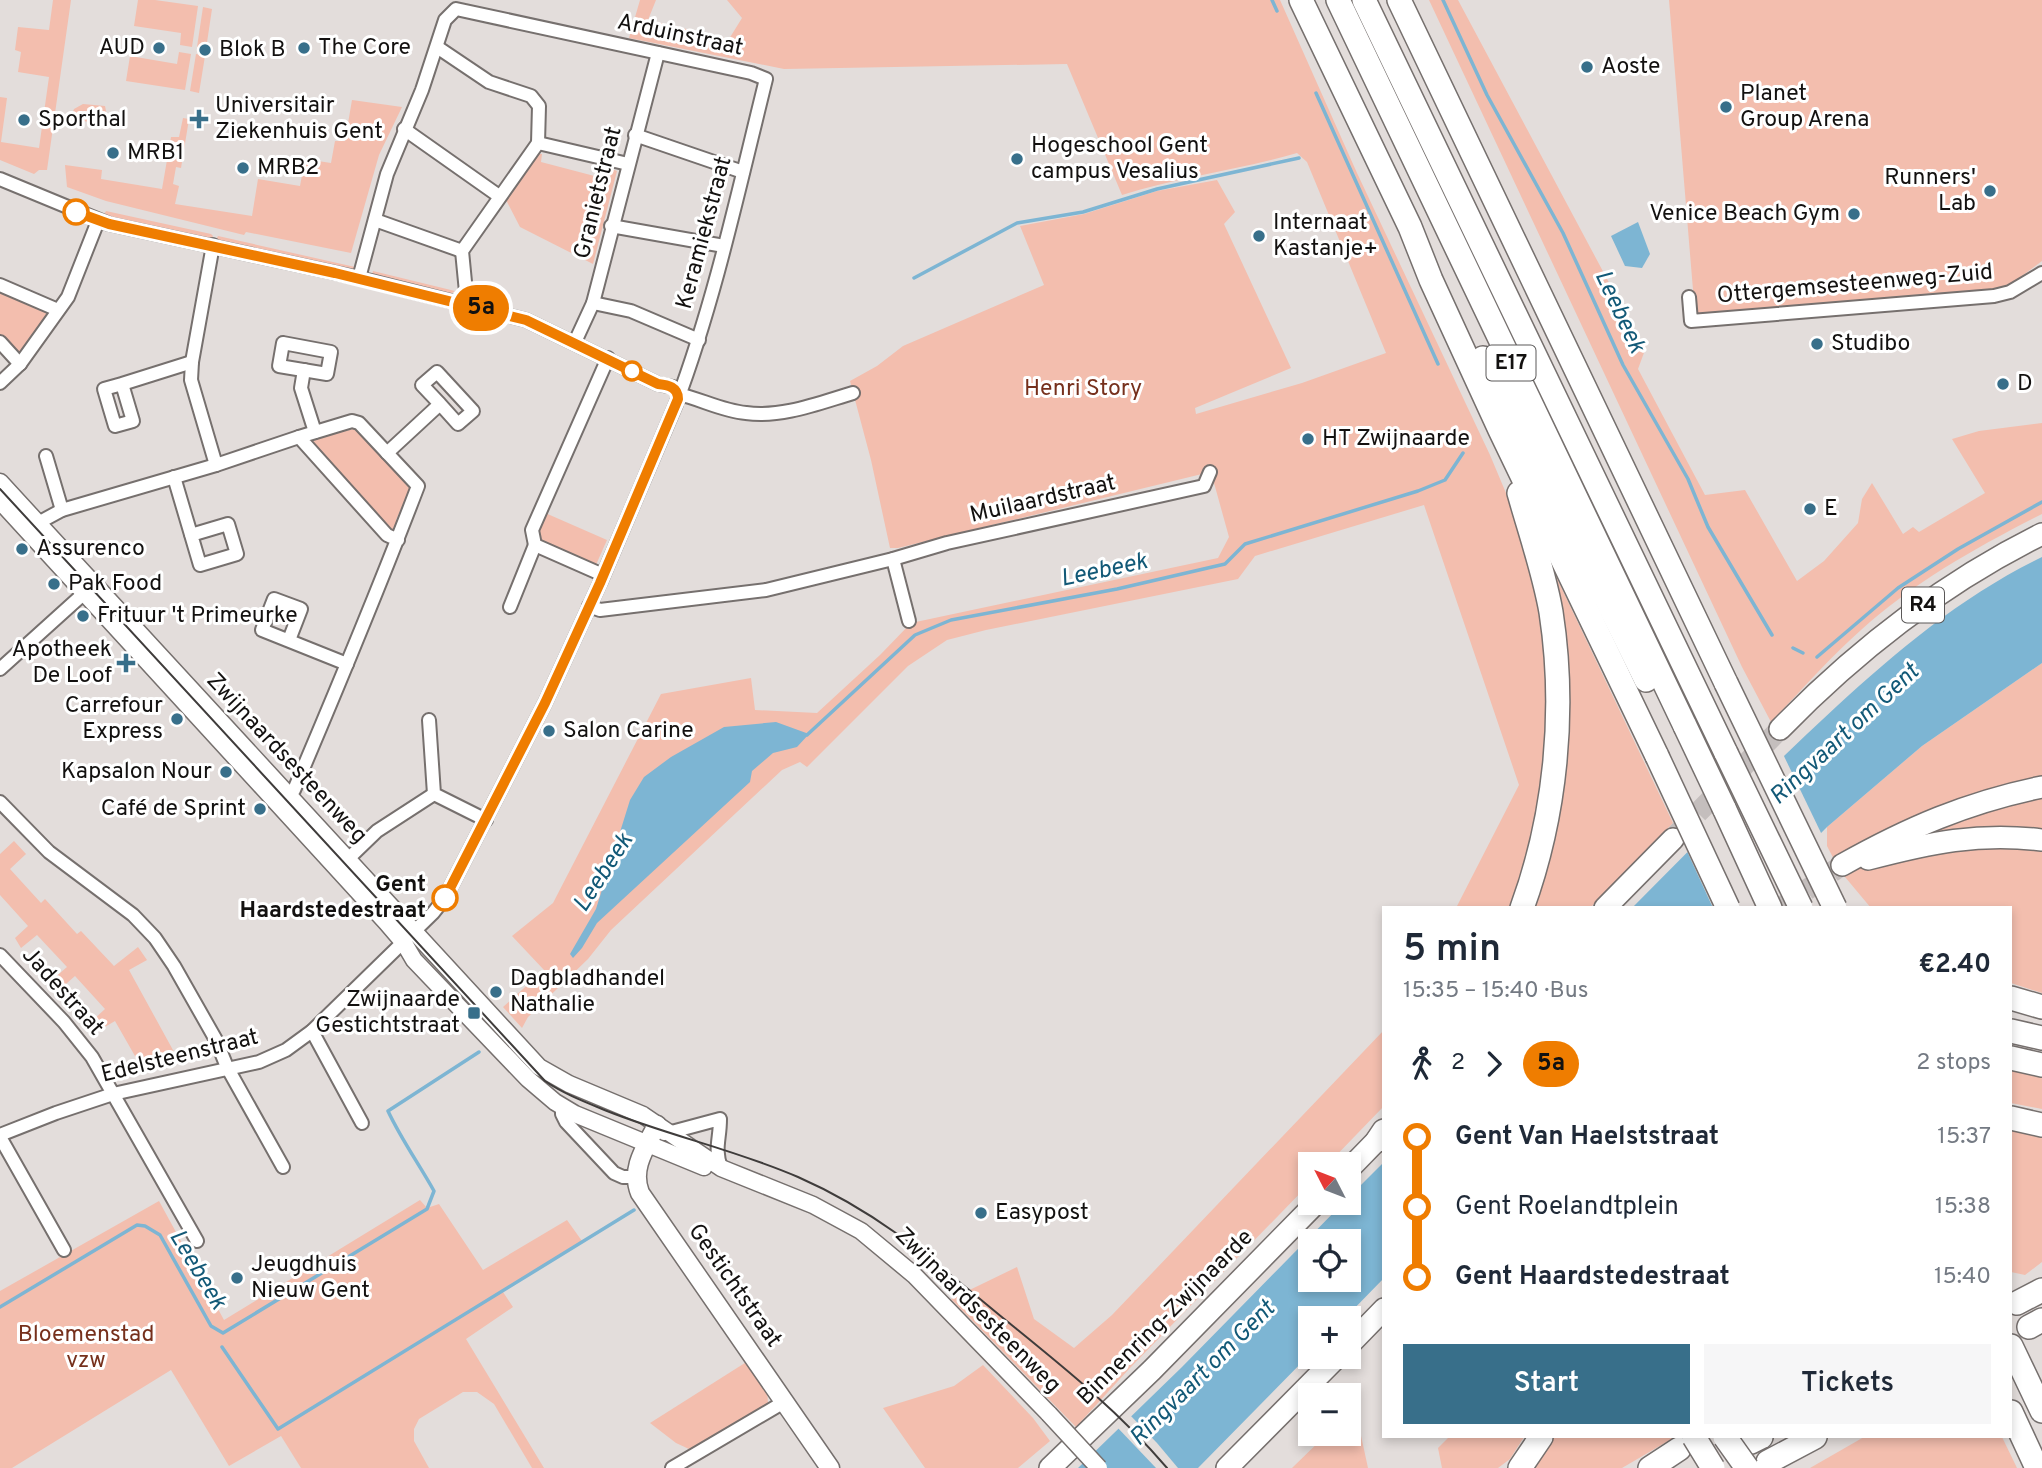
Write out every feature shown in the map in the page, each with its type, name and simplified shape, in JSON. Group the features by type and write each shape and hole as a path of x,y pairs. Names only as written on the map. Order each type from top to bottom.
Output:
{"highway":[{"name":"E17","path":"1301,0 1410,227 1431,281 1500,430 1727,906"},
{"name":"E17","path":"1338,0 1680,732"},
{"name":"E17","path":"1364,0 1713,697 1801,840 1834,906"},
{"name":"E17","path":"1399,0 1555,327 1713,697 1726,753 1800,906"},
{"name":"E17","path":"1410,227 1440,277 1765,899"},
{"path":"1500,430 1542,574 1557,662 1554,772 1535,867 1522,906"},
{"name":"R4","path":"1780,729 1852,659 1896,625 1965,576 2042,534"},
{"path":"2042,787 1968,806 1926,821 1889,838 1842,866 1931,842 1992,836 2042,840"},
{"path":"1607,906 1673,839"},
{"path":"1801,840 1834,888 1850,906"},
{"path":"2012,998 2042,1007"},
{"path":"2012,1031 2042,1038"},
{"path":"2012,1058 2042,1065"},
{"path":"2012,1118 2042,1125"},
{"path":"1362,1156 1382,1135"},
{"name":"Binnenring-Zwijnaarde","path":"1049,1468 1152,1370 1304,1215"},
{"path":"2017,1303 2042,1290"},
{"path":"1361,1333 1382,1311"},
{"path":"2012,1348 2042,1411"},
{"path":"1227,1468 1325,1369"},
{"path":"2012,1414 2037,1468"},
{"path":"1520,1468 1540,1438"},
{"path":"1726,1438 1757,1465 1813,1438"},
{"path":"1650,1468 1687,1443 1713,1468"}],"main road":[{"path":"636,1177 638,1164 647,1144 662,1129"},
{"name":"Gestichtstraat","path":"636,1177 646,1203 830,1468"}],"street":[{"name":"Arduinstraat","path":"359,278 387,174 422,90 445,20 456,9 751,73 766,79"},
{"path":"437,47 489,82 531,96 539,106 538,143 462,251 466,282 463,304"},
{"name":"Granietstraat","path":"575,342 593,303 658,53"},
{"name":"Keramiekstraat","path":"589,606 684,385 699,340 766,79"},
{"path":"404,128 499,196"},
{"path":"635,135 743,172"},
{"path":"538,143 628,164"},
{"path":"0,179 98,221 359,278 526,320 658,384 673,387 678,394 748,414 790,411 853,393"},
{"path":"375,220 462,251"},
{"path":"0,383 20,364 68,297 98,221"},
{"path":"611,226 723,246"},
{"path":"212,245 191,380 216,465"},
{"name":"Ottergemsesteenweg-Zuid","path":"1689,297 1691,321 1994,296 2010,292 2042,273"},
{"path":"0,285 58,310"},
{"path":"593,303 631,311 699,340"},
{"path":"0,342 20,364"},
{"path":"510,607 535,545 531,530 608,358"},
{"path":"122,384 192,362"},
{"path":"304,370 301,388 316,432"},
{"path":"387,453 440,404"},
{"path":"37,523 62,510 216,465 352,421 359,423 418,486 347,664 294,790 288,796"},
{"path":"299,437 387,535 398,540"},
{"path":"46,456 62,510"},
{"name":"Muilaardstraat","path":"589,606 600,610 765,590 947,543 1206,490 1210,472"},
{"path":"174,477 191,534"},
{"name":"Zwijnaardsesteenweg","path":"0,482 37,523 89,589 409,938 539,1067 569,1084 631,1109 721,1168 831,1214 885,1249 914,1275 1099,1468"},
{"name":"Zwijnaardsesteenweg","path":"0,501 89,589 347,860 409,938 414,960 528,1079 575,1114 714,1171 721,1168"},
{"path":"535,545 603,575"},
{"path":"893,559 909,621"},
{"path":"0,669 89,589"},
{"name":"Edelsteenstraat","path":"0,1136 113,1094 268,1058 286,1050 312,1031 409,938 445,898 545,703 589,606"},
{"path":"289,640 347,664"},
{"path":"429,720 434,794"},
{"path":"434,794 486,820"},
{"path":"347,860 377,831 434,794"},
{"path":"0,802 48,852 133,915 155,938 210,1029 227,1067 283,1167"},
{"name":"Jadestraat","path":"0,955 64,1022 92,1057 197,1241"},
{"path":"312,1031 362,1123"},
{"name":"Zwijnaardsesteenweg","path":"562,1106 566,1122 612,1171 623,1177 636,1177"},
{"path":"662,1129 720,1119 716,1152 721,1168"},
{"path":"0,1136 64,1250"},
{"path":"672,1468 784,1402"}],"green space":[{"path":"53,0 71,0 47,170 39,170 34,174 0,160 0,97 7,98 1,142 39,148 49,77 18,72 21,52 15,50 18,27 49,30"},
{"path":"138,0 198,6 192,47 180,45 181,33 134,26"},
{"name":"Henri Story","path":"640,0 656,0 648,20 729,39 742,18 727,0 1280,0 1511,505 1544,551 1673,823 1592,906 1457,906 1519,785 1424,505 1255,556 1238,579 947,640 908,666 807,767 800,762 782,770 611,930 588,959 528,1017 522,1028 503,1007 544,970 512,936 553,903 661,694 751,678 755,710 817,713 911,623 1218,558 1229,537 1209,465 1202,474 890,548 850,381 877,366 903,346 1044,285 1020,226 1084,214 1157,191 1217,180 1235,212 1224,224 1291,368 1195,408 1196,414 1302,383 1386,353 1307,162 1297,153 1122,195 1067,64 784,69 629,38"},
{"path":"1429,0 1458,0 1645,350 1638,369 1705,495 1745,490 1797,581 1824,561 1858,523 1862,499 1872,483 1903,534 1913,527 1919,532 1985,493 1952,439 1979,431 2042,423 2042,514 1971,552 1903,596 1849,641 1771,722 1742,667"},
{"path":"1669,0 2042,0 2042,261 2006,288 1695,314"},
{"path":"203,7 212,9 206,49 197,47"},
{"path":"179,52 191,54 185,90 126,81 130,56 177,64"},
{"path":"196,54 205,56 199,93 190,91"},
{"path":"352,100 402,107 379,155 351,253 246,232 244,235 106,201 67,187 65,165 102,170 101,179 162,189 171,137 179,137 183,118 189,119 181,168 176,167 173,184 179,186 175,204 252,216 258,179 300,186 305,159 331,163 335,141 345,141"},
{"path":"83,104 105,106 109,125 70,119 74,109"},
{"path":"536,154 542,154 541,162 602,178 605,166 617,171 593,264 520,227 505,198"},
{"path":"106,211 213,236 211,240 102,218"},
{"path":"218,236 355,267 352,274 215,242"},
{"path":"373,271 455,291 449,295 371,279"},
{"path":"0,290 51,312 19,356 0,335"},
{"path":"354,429 376,447 411,488 410,498 404,502 395,529 389,529 312,443 317,437"},
{"path":"543,512 607,540 595,567 541,541 538,530"},
{"path":"2042,663 2042,993 2012,983 2012,906 1869,906 1840,871 1827,846 1827,827 1922,746"},
{"path":"14,841 26,854 10,869 41,903 45,899 77,934 81,931 114,966 138,947 147,960 129,970 179,1061 143,1070 115,1021 98,1031 92,1021 105,1009 75,976 59,990 53,979 67,967 37,935 21,948 15,938 28,926 0,895 0,854"},
{"path":"1382,1032 1382,1108 1340,1152 1298,1152 1298,1195 1076,1427 951,1299 1017,1267 1034,1319 1074,1348 1112,1315"},
{"path":"2012,1068 2042,1075 2042,1109 2012,1103"},
{"path":"2012,1129 2042,1135 2042,1262 2025,1275 2012,1272"},
{"name":"Bloemenstad vzw","path":"420,1200 427,1208 439,1204 483,1270 567,1220 582,1241 503,1292 513,1307 466,1339 544,1468 532,1468 494,1404 477,1392 463,1392 419,1419 414,1429 414,1441 429,1468 301,1468 281,1436 229,1466 171,1370 12,1468 0,1468 0,1291 159,1201 224,1320"},
{"path":"748,1361 767,1389 768,1404 689,1449 676,1443 650,1423"},
{"path":"983,1365 1033,1418 1050,1441 1018,1468 925,1468 883,1408 954,1386"},
{"path":"1361,1436 1368,1468 1292,1468 1315,1446 1361,1446"},
{"path":"1448,1438 1523,1438 1510,1459 1498,1468 1442,1468 1438,1448"},
{"path":"1552,1438 1673,1438 1622,1468 1534,1468"},
{"path":"1862,1438 2002,1438 2017,1468 1810,1468"}],"water":[{"path":"1638,222 1650,254 1642,268 1625,266 1611,236"},
{"name":"Ringvaart om Gent","path":"2042,557 2042,663 1922,746 1827,827 1749,906 1634,906 1785,755 1884,664 1960,605"},
{"path":"776,722 809,734 797,747 773,753 752,771 750,782 597,923 573,958 570,954 596,909 630,800 644,777 671,757 724,727"},
{"name":"Ringvaart om Gent","path":"1382,1164 1382,1280 1357,1306 1298,1306 1298,1366 1198,1468 1078,1468 1298,1249 1298,1292 1361,1292 1361,1229 1317,1229 1331,1215 1362,1214 1362,1184"}],"pier":[{"path":"1782,752 1823,837 1754,906 1712,906 1686,849"},
{"path":"1129,1414 1178,1468 1156,1468 1116,1426"}],"waterway":[{"name":"Leebeek","path":"1272,0 1277,11"},
{"name":"Leebeek","path":"1443,0 1487,95 1563,233 1623,365 1688,479 1708,527 1772,635"},
{"name":"Leebeek","path":"1316,93 1438,364"},
{"path":"914,278 1017,223 1083,212 1157,189 1299,158"},
{"name":"Leebeek","path":"807,735 915,635 951,620 1117,589 1225,564 1245,544 1418,491 1445,480 1463,453"},
{"path":"1817,657 1898,588 1958,549 2042,502"},
{"path":"1793,648 1803,653"},
{"name":"Leebeek","path":"0,1307 137,1225 145,1226 160,1235 211,1326 223,1333 427,1209 434,1191 388,1111 479,1052"},
{"path":"222,1347 278,1429 634,1210"}],"tunnel":[{"path":"1676,835 1780,729"},
{"path":"1784,906 1842,865"}],"tram line":[{"path":"0,489 545,1081 567,1094 607,1111 775,1167 855,1206 930,1258 1068,1371 1129,1427 1167,1468"}],"bus line":[{"name":"5a","path":"76,212 109,224 335,273 526,320 658,384 676,390 678,399 545,703 445,898"}],"place":[{"name":"AUD","path":"159,48"},
{"name":"The Core","path":"304,48"},
{"name":"Blok B","path":"205,50"},
{"name":"Aoste","path":"1587,67"},
{"name":"Planet Group Arena","path":"1726,107"},
{"name":"Universitair Ziekenhuis Gent","path":"199,119"},
{"name":"Sporthal","path":"24,120"},
{"name":"MRB1","path":"113,153"},
{"name":"Hogeschool Gent campus Vesalius","path":"1017,159"},
{"name":"MRB2","path":"243,168"},
{"name":"Runners' Lab","path":"1990,191"},
{"name":"Venice Beach Gym","path":"1854,214"},
{"name":"Internaat Kastanje+","path":"1259,236"},
{"name":"Studibo","path":"1817,344"},
{"name":"D","path":"2003,384"},
{"name":"HT Zwijnaarde","path":"1308,439"},
{"name":"E","path":"1810,509"},
{"name":"Assurenco","path":"22,549"},
{"name":"Pak Food","path":"54,584"},
{"name":"Frituur 't Primeurke","path":"83,616"},
{"name":"Apotheek De Loof","path":"126,663"},
{"name":"Carrefour Express","path":"177,719"},
{"name":"Salon Carine","path":"549,731"},
{"name":"Kapsalon Nour","path":"226,772"},
{"name":"Café de Sprint","path":"260,809"},
{"name":"Gent Haardstedestraat","path":"445,898"},
{"name":"Dagbladhandel Nathalie","path":"496,992"},
{"name":"Zwijnaarde Gestichtstraat","path":"474,1013"},
{"name":"Easypost","path":"981,1213"},
{"name":"Jeugdhuis Nieuw Gent","path":"237,1278"}]}
